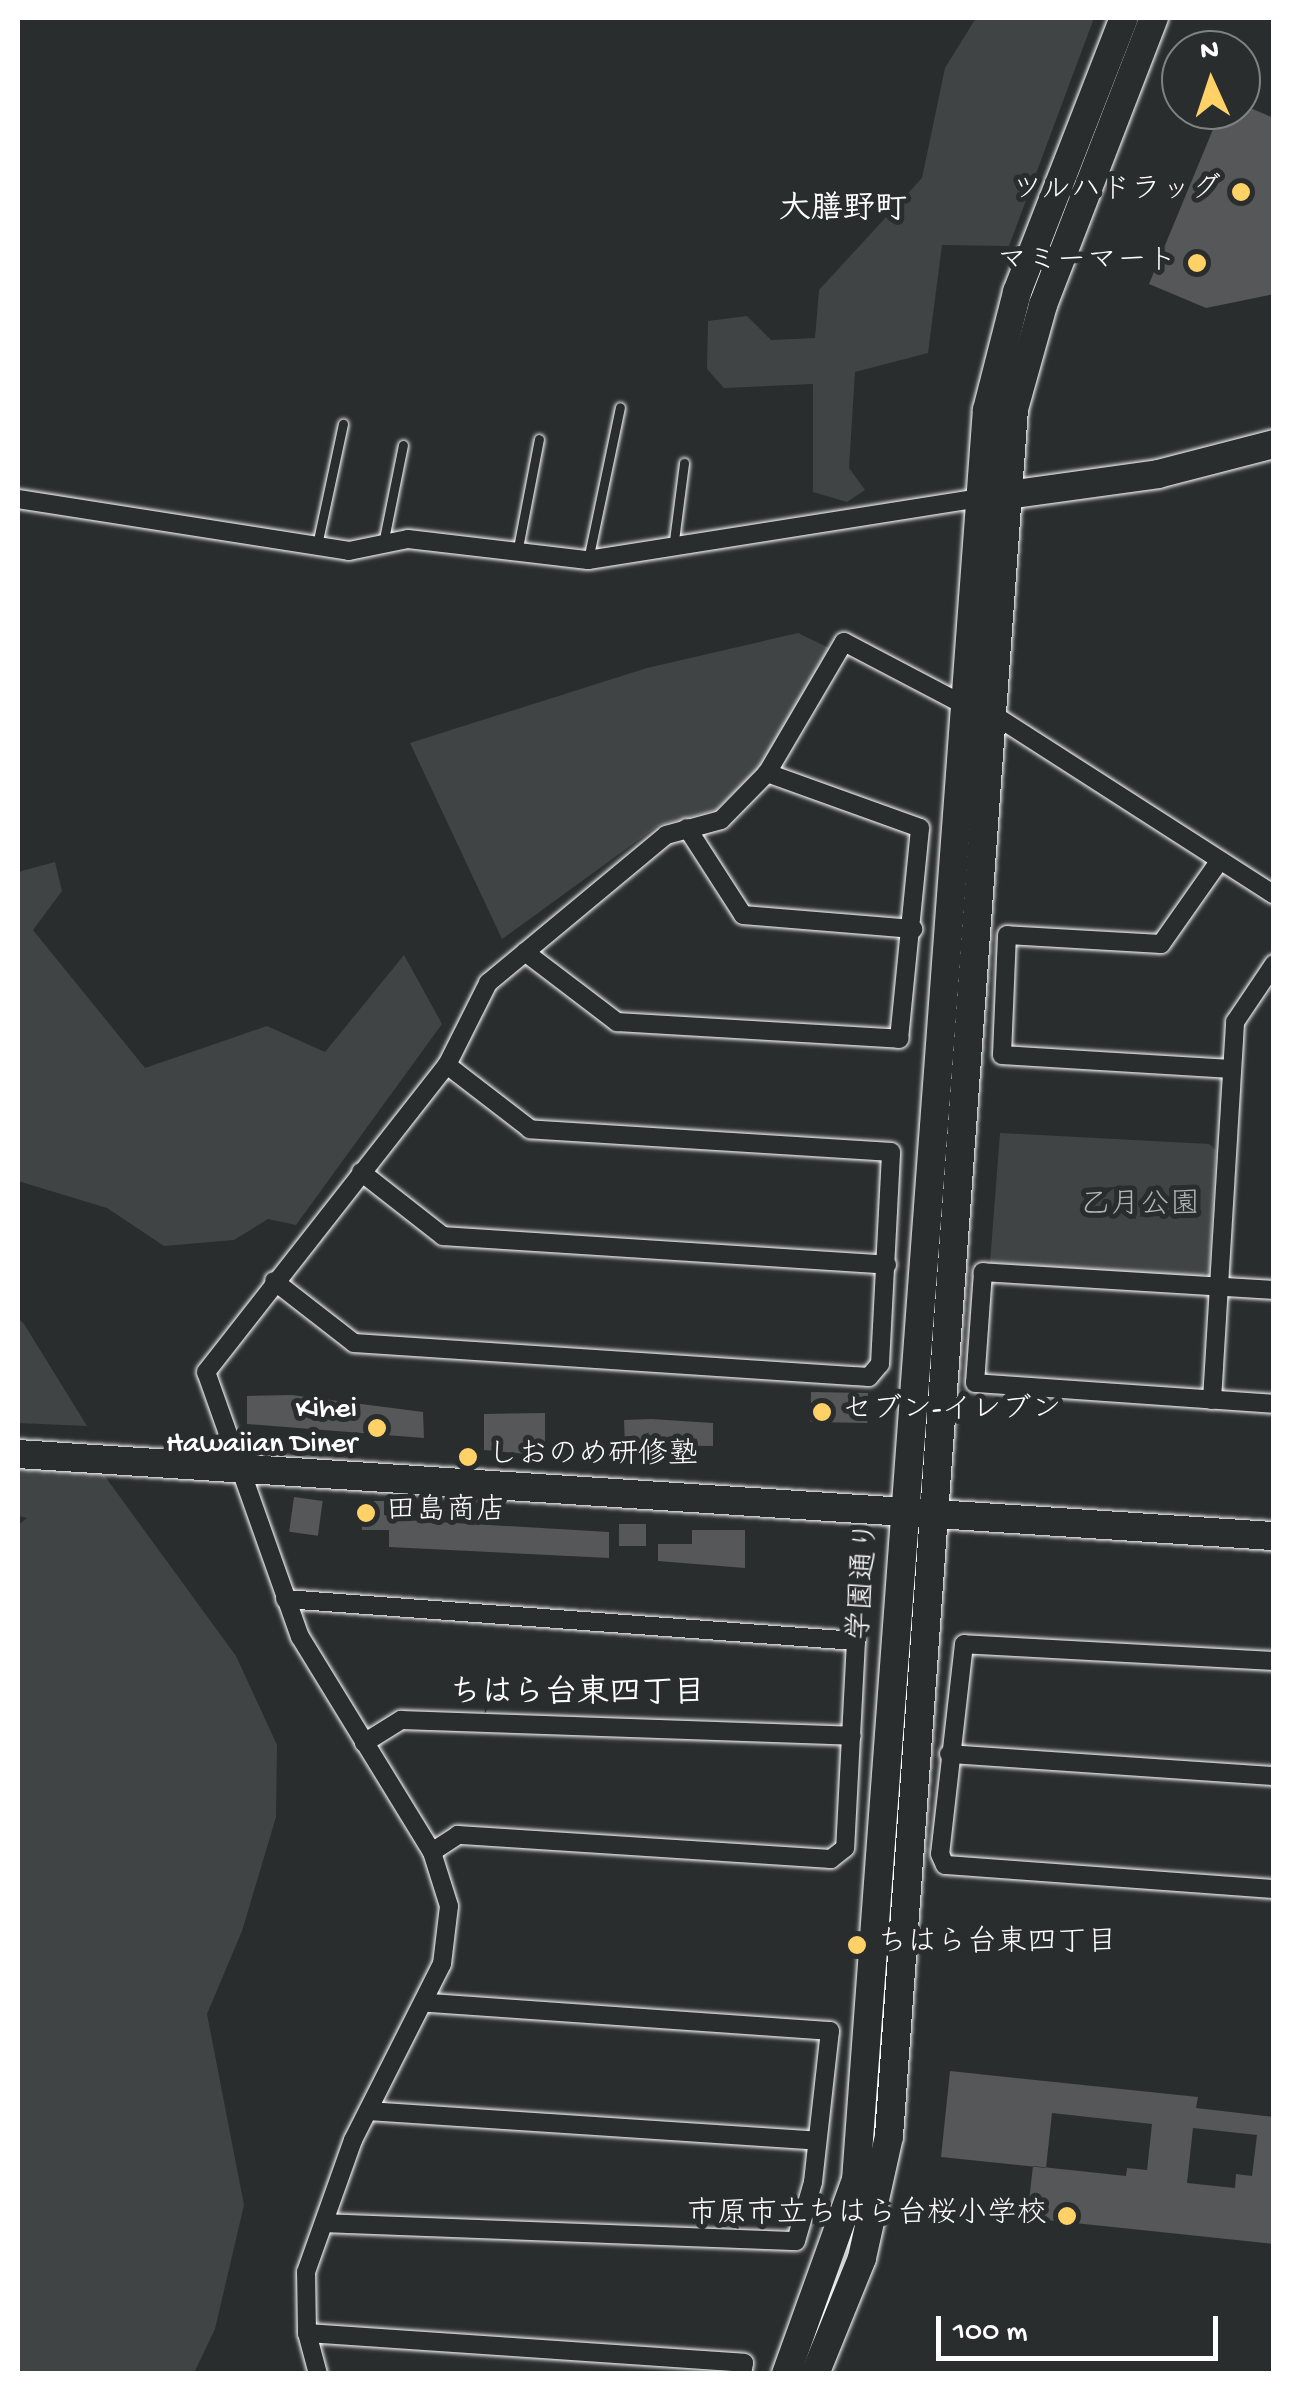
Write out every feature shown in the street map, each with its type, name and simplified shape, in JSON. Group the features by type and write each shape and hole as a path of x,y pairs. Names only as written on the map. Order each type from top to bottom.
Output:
{"street":[{"path":"815,2374 862,2258 888,2136 936,1515 991,713 991,497 1000,346 1124,18"},
{"path":"991,497 1029,349 1154,18"},
{"path":"18,499 317,545 374,549 384,539 588,560 1158,474 1274,444"},
{"name":"学園通り","path":"786,2374 856,2180 957,781 991,497"},
{"path":"318,2374 307,2333 306,2272 369,2111 425,2003 448,1933 432,1852 364,1742 285,1599 234,1465 206,1372 274,1280 447,1065 488,983 666,835 721,820 767,773 844,642 964,705"},
{"path":"991,713 1218,863 1274,895"},
{"path":"525,952 617,1022 890,1040 903,1024 920,828 767,773"},
{"path":"687,828 743,914 913,930"},
{"path":"1218,863 1162,944 1007,935 1002,1055 1231,1069"},
{"path":"1212,1400 1234,1022 1274,964"},
{"path":"274,1280 354,1343 870,1377 880,1364 891,1152 530,1129 447,1065"},
{"path":"361,1172 443,1236 887,1265"},
{"path":"1274,1290 983,1272 975,1384 1274,1404"},
{"path":"18,1454 234,1465 1274,1536"},
{"path":"285,1599 846,1635 860,1650 845,1848 831,1859 458,1835 432,1852"},
{"path":"1274,1661 968,1642 958,1647 945,1865 1274,1889"},
{"path":"364,1742 401,1720 852,1736"},
{"path":"949,1754 1274,1776"},
{"path":"324,2222 786,2246 800,2231 817,2141 830,2031 425,2003"},
{"path":"369,2111 817,2141"},
{"path":"307,2333 744,2363 742,2374"}],"lane":[{"path":"588,560 620,408"},
{"path":"317,545 344,424"},
{"path":"516,553 540,440"},
{"path":"384,539 404,445"},
{"path":"673,549 684,463"}],"green space":[{"path":"976,18 1094,18 1009,246 942,245 928,353 855,372 849,468 865,490 847,502 813,492 813,384 724,388 707,369 708,321 747,316 771,340 815,338 819,290 922,178 945,68"},
{"path":"798,633 831,649 764,763 716,810 659,825 502,939 410,743 647,668"},
{"path":"55,862 62,891 33,930 145,1068 267,1026 325,1052 404,955 442,1024 296,1225 268,1219 234,1240 164,1246 107,1208 18,1181 18,872"},
{"name":"乙月公園","path":"1000,1133 1209,1144 1216,1150 1209,1271 1200,1277 990,1263"},
{"path":"18,1318 24,1324 87,1426 18,1423"},
{"path":"18,1457 93,1460 236,1656 277,1745 276,1817 242,1931 207,2014 244,2205 215,2329 194,2373 18,2373 18,1525 27,1518 18,1516"}],"building":[{"path":"1261,112 1274,118 1274,294 1206,308 1149,284 1213,130 1261,130"},
{"path":"811,1392 868,1393 867,1423 810,1422"},
{"path":"292,1395 423,1412 424,1438 247,1424 247,1396"},
{"path":"545,1413 545,1456 484,1450 484,1414"},
{"path":"624,1420 713,1423 713,1446 625,1445"},
{"path":"294,1497 323,1501 318,1536 289,1532"},
{"path":"361,1501 384,1501 384,1515 404,1520 609,1532 609,1558 389,1547 389,1530 362,1530"},
{"path":"619,1524 646,1524 646,1546 619,1546"},
{"path":"692,1530 745,1530 745,1568 658,1561 658,1544 692,1544"},
{"path":"950,2071 1198,2097 1196,2108 1274,2117 1274,2244 1027,2218 1033,2167 941,2157","holes":["1052,2113 1152,2124 1147,2170 1127,2168 1126,2176 1046,2167","1193,2128 1257,2135 1252,2176 1236,2174 1235,2188 1187,2183"]}],"place":[{"name":"ツルハドラッグ","path":"1241,192"},
{"name":"マミーマート","path":"1197,263"},
{"name":"セブン-イレブン","path":"822,1412"},
{"name":"Kihei Hawaiian Diner","path":"377,1428"},
{"name":"しおのめ研修塾","path":"468,1457"},
{"name":"田島商店","path":"366,1513"},
{"name":"ちはら台東四丁目","path":"857,1945"},
{"name":"市原市立ちはら台桜小学校","path":"1067,2216"}],"district":[{"name":"大膳野町","path":"843,211"},
{"name":"ちはら台東四丁目","path":"577,1695"}]}
